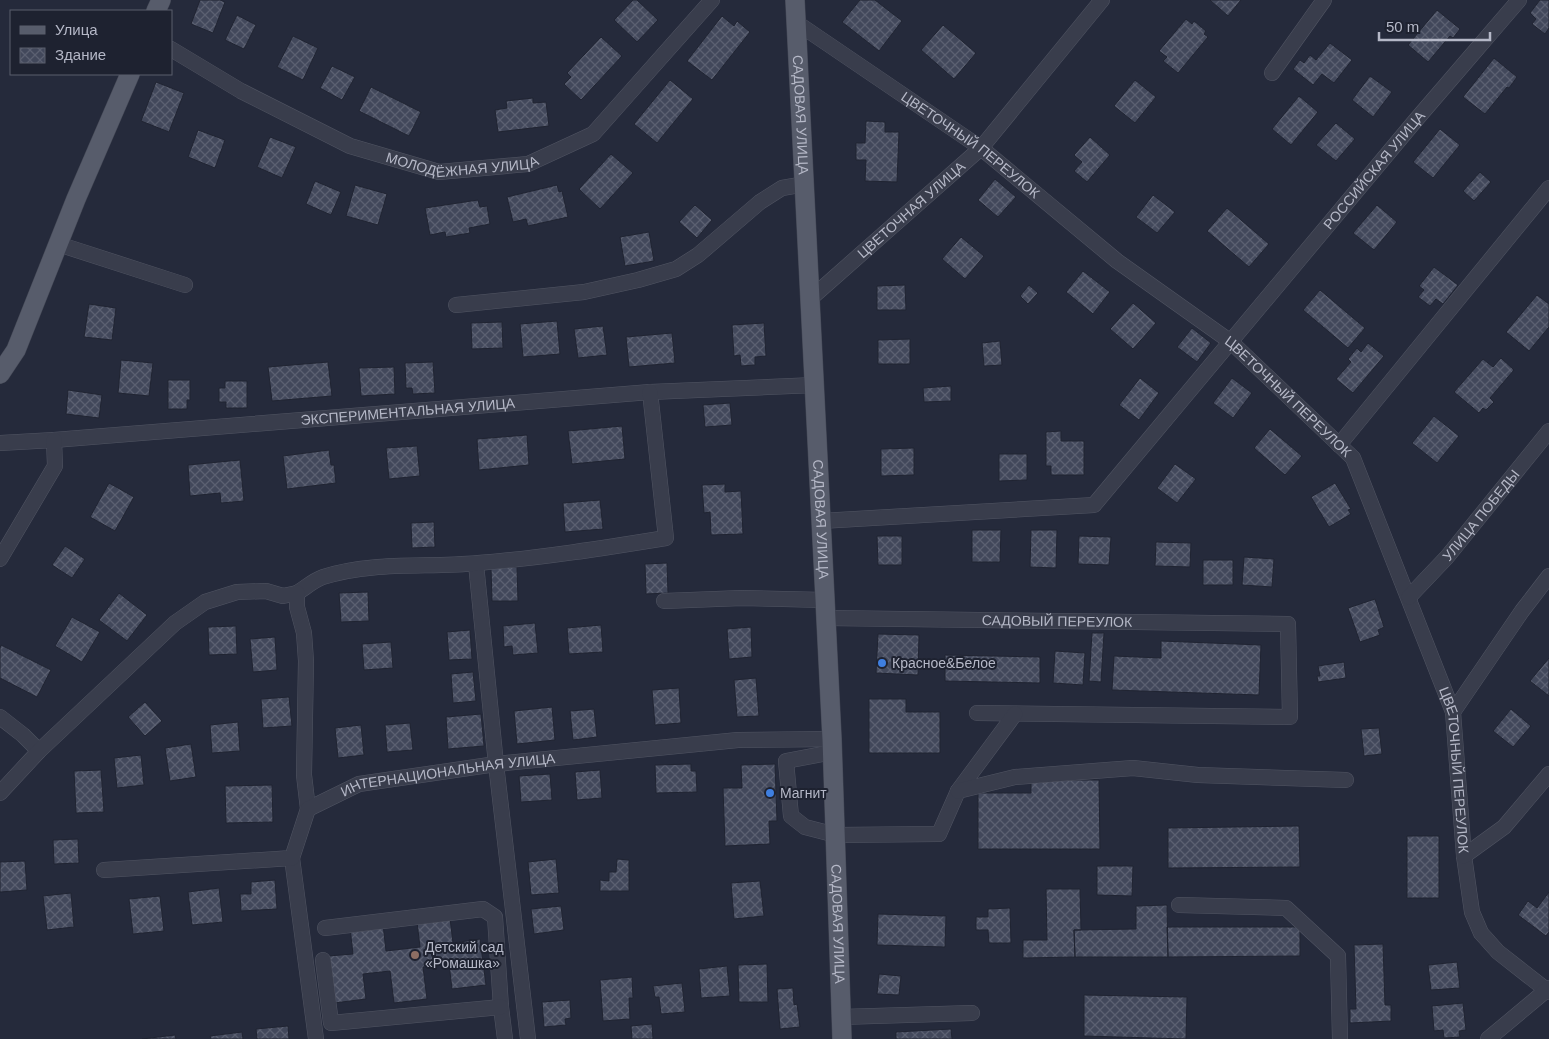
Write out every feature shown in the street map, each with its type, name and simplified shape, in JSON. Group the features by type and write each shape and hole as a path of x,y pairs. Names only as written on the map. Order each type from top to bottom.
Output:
{"main road":[{"name":"САДОВАЯ УЛИЦА","path":"796,0 826,609 836,835 842,1039"},
{"path":"0,374 16,350 58,244 130,75"}],"street":[{"name":"МОЛОДЁЖНАЯ УЛИЦА","path":"172,50 241,91 350,146 439,172 459,171 528,164 593,134 712,0"},
{"name":"ЦВЕТОЧНАЯ УЛИЦА","path":"810,299 981,148 1102,0"},
{"path":"1272,73 1324,0"},
{"name":"РОССИЙСКАЯ УЛИЦА","path":"821,521 1094,505 1519,0"},
{"name":"ЦВЕТОЧНЫЙ ПЕРЕУЛОК","path":"797,23 981,148 1118,261 1231,342 1353,458 1453,712 1464,856 1472,912 1481,934 1498,952 1548,990"},
{"path":"456,305 584,292 676,269 698,255 760,202 782,188 804,184"},
{"path":"1339,445 1549,188"},
{"path":"58,244 185,285"},
{"name":"ЭКСПЕРИМЕНТАЛЬНАЯ УЛИЦА","path":"0,443 650,392 815,385"},
{"path":"0,792 38,751 175,623 205,602 237,592 266,591 283,596 297,593 322,578 351,571 413,564 476,564 585,551 666,538 650,392"},
{"name":"УЛИЦА ПОБЕДЫ","path":"1409,597 1447,557 1549,431"},
{"path":"0,559 55,466 54,440"},
{"path":"476,564 496,764 528,1039"},
{"path":"1453,712 1522,611 1549,576"},
{"path":"297,593 297,607 304,633 306,661 304,775 308,809 292,858 316,1039"},
{"name":"САДОВЫЙ ПЕРЕУЛОК","path":"664,601 742,598 826,609 1288,624 1290,717 1015,714"},
{"path":"977,713 1015,714"},
{"path":"832,746 786,761 791,816 805,827 836,835 939,834 958,791 1015,714"},
{"path":"0,717 38,751"},
{"name":"ИНТЕРНАЦИОНАЛЬНАЯ УЛИЦА","path":"308,809 359,784 496,764 738,740 832,746"},
{"path":"958,791 1015,777 1133,768 1198,775 1346,780"},
{"path":"1464,856 1504,827 1549,774"},
{"path":"104,870 292,858"},
{"path":"1179,905 1286,908 1338,956 1340,1039"},
{"path":"325,928 483,909 495,917 505,1039"},
{"path":"323,960 331,1023 501,1007"},
{"path":"1488,1039 1548,990"},
{"path":"841,1017 972,1013"}],"building":[{"path":"200,0 220,0 225,2 213,33 191,24"},
{"path":"633,0 637,0 658,20 637,42 614,20"},
{"path":"860,0 875,0 902,21 879,51 842,22"},
{"path":"1210,0 1241,0 1228,16"},
{"path":"1540,0 1549,0 1549,28 1545,34 1532,24 1536,19 1530,13"},
{"path":"1437,10 1460,29 1453,38 1450,36 1428,62 1408,45"},
{"path":"237,15 256,25 244,49 225,40"},
{"path":"722,16 734,26 737,21 750,32 712,80 687,61"},
{"path":"1186,19 1192,24 1194,21 1206,31 1204,34 1208,37 1178,73 1163,61 1167,57 1159,51"},
{"path":"943,25 976,53 954,79 921,50"},
{"path":"293,36 318,48 303,80 277,67"},
{"path":"601,37 622,56 581,100 564,84 571,77 567,73"},
{"path":"1330,43 1352,60 1334,83 1322,74 1313,85 1293,69 1300,60 1304,63 1310,55 1316,60"},
{"path":"1494,58 1517,77 1485,114 1463,97"},
{"path":"332,66 355,77 342,100 320,88"},
{"path":"1370,76 1392,92 1373,117 1352,100"},
{"path":"670,80 693,99 657,143 634,124"},
{"path":"1135,80 1156,97 1135,123 1114,106"},
{"path":"156,82 184,93 169,132 141,121"},
{"path":"371,87 421,112 409,136 359,111"},
{"path":"1299,96 1318,112 1291,145 1272,129"},
{"path":"533,98 533,103 546,102 549,126 498,132 495,110 507,108 506,101"},
{"path":"866,121 885,122 885,132 899,132 897,182 865,181 866,160 856,160 856,143 865,143"},
{"path":"1336,123 1355,139 1336,161 1316,145"},
{"path":"1440,129 1460,145 1433,178 1413,162"},
{"path":"198,130 225,140 215,168 188,157"},
{"path":"270,137 296,147 282,178 257,167"},
{"path":"1090,137 1110,155 1087,182 1074,171 1082,162 1074,155"},
{"path":"611,154 633,173 600,209 579,189"},
{"path":"1480,172 1491,182 1474,201 1463,191"},
{"path":"995,179 1016,197 998,217 978,200"},
{"path":"315,181 341,192 331,215 306,204"},
{"path":"355,185 387,194 378,225 346,216"},
{"path":"557,185 559,192 562,191 568,217 528,226 526,219 513,222 507,197"},
{"path":"1153,195 1175,212 1157,233 1136,217"},
{"path":"478,200 480,207 487,206 490,224 469,228 470,233 446,237 445,232 430,235 425,208"},
{"path":"695,205 712,220 697,238 679,222"},
{"path":"1377,205 1397,222 1374,250 1353,233"},
{"path":"1227,208 1269,244 1249,267 1207,231"},
{"path":"649,232 654,261 625,266 620,237"},
{"path":"961,237 984,256 965,279 942,259"},
{"path":"1434,267 1458,285 1443,304 1436,299 1430,306 1418,297 1424,290 1419,286"},
{"path":"1083,271 1110,292 1093,314 1066,292"},
{"path":"905,285 906,310 877,310 877,286"},
{"path":"1029,285 1038,293 1028,304 1020,296"},
{"path":"1320,290 1365,328 1348,348 1303,310"},
{"path":"1537,295 1549,304 1549,327 1529,351 1506,332"},
{"path":"1133,303 1156,323 1133,349 1110,329"},
{"path":"89,304 116,308 112,340 84,337"},
{"path":"557,321 560,354 523,357 520,324"},
{"path":"502,322 503,348 472,349 471,323"},
{"path":"764,323 766,356 755,357 755,365 741,366 740,355 734,356 732,325"},
{"path":"603,326 607,355 578,358 574,329"},
{"path":"1192,328 1211,343 1197,362 1177,347"},
{"path":"672,333 675,363 629,367 626,337"},
{"path":"910,339 910,364 878,364 878,340"},
{"path":"1000,341 1002,365 984,366 982,343"},
{"path":"1368,343 1384,356 1353,393 1336,379 1351,362 1348,359 1357,348 1361,352"},
{"path":"1501,358 1514,370 1490,398 1494,402 1486,410 1483,408 1479,413 1454,392 1483,359 1493,367"},
{"path":"121,360 153,363 149,396 118,393"},
{"path":"328,362 332,396 272,401 268,367"},
{"path":"433,362 435,393 413,394 412,388 406,388 405,363"},
{"path":"394,367 395,394 361,396 359,368"},
{"path":"1140,378 1159,393 1139,420 1119,405"},
{"path":"1232,378 1252,393 1233,418 1213,403"},
{"path":"168,380 190,380 190,400 187,400 187,409 168,409"},
{"path":"225,381 247,381 247,408 226,408 226,402 219,402 219,388 225,388"},
{"path":"951,386 951,401 924,402 923,388"},
{"path":"68,390 102,395 99,418 66,414"},
{"path":"730,403 732,425 705,427 703,405"},
{"path":"1434,416 1459,436 1437,463 1412,443"},
{"path":"622,426 625,459 572,464 568,431"},
{"path":"1270,429 1302,456 1285,475 1254,448"},
{"path":"1061,431 1061,441 1084,441 1084,475 1051,475 1051,466 1046,466 1046,432"},
{"path":"527,435 529,465 479,470 477,439"},
{"path":"417,446 420,476 389,479 386,448"},
{"path":"914,448 914,475 881,476 881,449"},
{"path":"329,450 331,465 334,465 336,483 287,489 283,456"},
{"path":"999,454 1027,454 1027,480 999,481"},
{"path":"240,460 244,501 221,503 220,493 190,496 188,465"},
{"path":"1175,464 1196,479 1177,503 1157,488"},
{"path":"109,483 134,497 115,531 90,517"},
{"path":"1335,483 1351,509 1348,510 1351,514 1329,527 1311,497"},
{"path":"725,484 725,492 741,491 743,534 711,535 710,512 704,513 702,485"},
{"path":"600,500 603,529 565,532 563,503"},
{"path":"434,522 435,547 412,548 411,523"},
{"path":"972,530 1001,530 1000,562 972,562"},
{"path":"1031,530 1057,530 1056,568 1030,567"},
{"path":"877,536 902,536 902,565 878,565"},
{"path":"1079,536 1111,537 1109,565 1078,564"},
{"path":"1156,542 1191,543 1190,567 1155,566"},
{"path":"65,546 85,559 72,578 52,565"},
{"path":"1244,557 1274,559 1272,587 1242,585"},
{"path":"1203,560 1233,560 1233,585 1203,585"},
{"path":"667,563 668,593 646,594 645,564"},
{"path":"517,567 518,601 492,601 491,568"},
{"path":"368,592 369,621 341,622 339,593"},
{"path":"119,593 147,615 127,641 99,620"},
{"path":"1375,599 1384,627 1378,630 1380,635 1360,642 1348,608"},
{"path":"72,617 100,632 82,662 55,646"},
{"path":"535,623 538,653 513,655 512,646 504,647 503,626"},
{"path":"601,625 603,652 569,654 567,628"},
{"path":"236,626 237,654 209,655 208,627"},
{"path":"751,627 752,657 729,659 727,629"},
{"path":"470,630 472,659 449,660 447,632"},
{"path":"1092,633 1104,633 1101,682 1089,681"},
{"path":"878,634 919,635 918,675 876,673"},
{"path":"275,637 277,670 253,672 250,639"},
{"path":"1161,641 1261,645 1259,695 1112,690 1114,656 1161,658"},
{"path":"391,642 393,668 364,670 362,644"},
{"path":"1,645 51,670 37,697 0,678"},
{"path":"1055,651 1085,653 1083,685 1053,683"},
{"path":"945,655 1040,657 1040,683 945,681"},
{"path":"1549,658 1549,696 1530,681"},
{"path":"1344,662 1346,678 1318,682 1317,676 1320,676 1318,666"},
{"path":"473,672 476,701 453,703 451,674"},
{"path":"756,678 759,716 737,717 734,680"},
{"path":"679,688 681,723 655,725 652,690"},
{"path":"289,697 292,726 263,728 261,699"},
{"path":"869,699 906,699 906,712 940,712 940,753 869,753"},
{"path":"145,702 162,721 145,736 128,717"},
{"path":"552,707 555,740 517,744 514,711"},
{"path":"594,709 597,737 573,740 570,711"},
{"path":"1511,709 1531,726 1513,747 1493,731"},
{"path":"481,714 484,746 448,749 446,717"},
{"path":"238,722 240,751 212,753 210,725"},
{"path":"410,723 413,750 387,752 385,725"},
{"path":"361,725 364,755 338,758 335,728"},
{"path":"1379,728 1382,754 1364,756 1361,729"},
{"path":"191,744 196,777 170,781 165,748"},
{"path":"141,755 144,785 117,788 114,758"},
{"path":"691,764 691,771 696,771 697,792 656,793 655,765"},
{"path":"775,764 777,821 769,821 770,844 725,846 723,788 742,788 741,765"},
{"path":"101,770 104,812 76,813 74,771"},
{"path":"600,770 602,798 577,800 575,772"},
{"path":"550,774 552,800 521,802 519,776"},
{"path":"1031,780 1099,780 1100,849 978,849 978,793 1031,793"},
{"path":"272,785 273,822 226,823 225,786"},
{"path":"1299,826 1300,867 1168,868 1168,828"},
{"path":"1407,836 1439,836 1439,898 1407,898"},
{"path":"78,839 79,863 54,864 53,840"},
{"path":"556,859 559,893 531,895 528,862"},
{"path":"617,859 629,860 629,891 600,891 600,880 609,881 609,872 616,872"},
{"path":"25,861 27,890 0,892 0,862"},
{"path":"1097,866 1133,866 1132,896 1097,895"},
{"path":"275,880 277,909 241,911 240,894 251,894 251,882"},
{"path":"760,881 764,916 734,919 731,883"},
{"path":"219,888 223,922 192,925 188,892"},
{"path":"1046,889 1080,889 1081,930 1074,930 1075,957 1023,958 1023,940 1047,940"},
{"path":"1549,892 1549,932 1546,936 1518,915 1528,901 1537,908"},
{"path":"71,893 74,927 47,930 43,896"},
{"path":"160,896 164,931 133,934 129,899"},
{"path":"1167,905 1168,957 1075,957 1074,930 1136,929 1136,906"},
{"path":"561,906 564,930 534,934 531,909"},
{"path":"1010,908 1011,943 989,943 988,930 976,930 976,917 988,917 988,909"},
{"path":"878,914 946,916 945,947 877,945"},
{"path":"450,918 453,943 480,939 486,985 452,989 449,964 423,967 427,999 394,1003 390,971 363,974 366,999 334,1003 328,956 353,954 350,928 383,924 386,951 420,947 417,922"},
{"path":"1167,927 1300,927 1300,956 1168,957"},
{"path":"1383,944 1385,1005 1391,1005 1391,1021 1350,1023 1350,1009 1356,1009 1354,945"},
{"path":"1457,962 1460,988 1431,990 1428,965"},
{"path":"767,964 768,1002 739,1002 738,965"},
{"path":"727,966 730,996 701,998 699,969"},
{"path":"879,974 901,976 899,995 877,994"},
{"path":"632,977 633,998 629,998 630,1019 603,1021 600,980"},
{"path":"682,983 685,1012 661,1014 659,997 655,997 653,986"},
{"path":"793,988 794,1005 797,1004 800,1027 780,1029 777,989"},
{"path":"1084,995 1187,997 1186,1039 1084,1036"},
{"path":"570,1000 571,1018 565,1019 566,1025 544,1027 542,1002"},
{"path":"1463,1003 1466,1030 1459,1031 1460,1037 1444,1038 1443,1030 1434,1031 1432,1006"},
{"path":"652,1024 653,1039 632,1039 631,1026"},
{"path":"288,1026 289,1039 257,1039 256,1029"},
{"path":"951,1029 952,1039 896,1039 896,1032"},
{"path":"242,1032 243,1039 211,1039 210,1036"},
{"path":"175,1035 176,1039 142,1039"}],"place":[{"name":"Красное&Белое","path":"882,663"},
{"name":"Магнит","path":"770,793"},
{"name":"Детский сад «Ромашка»","path":"415,955"}]}
